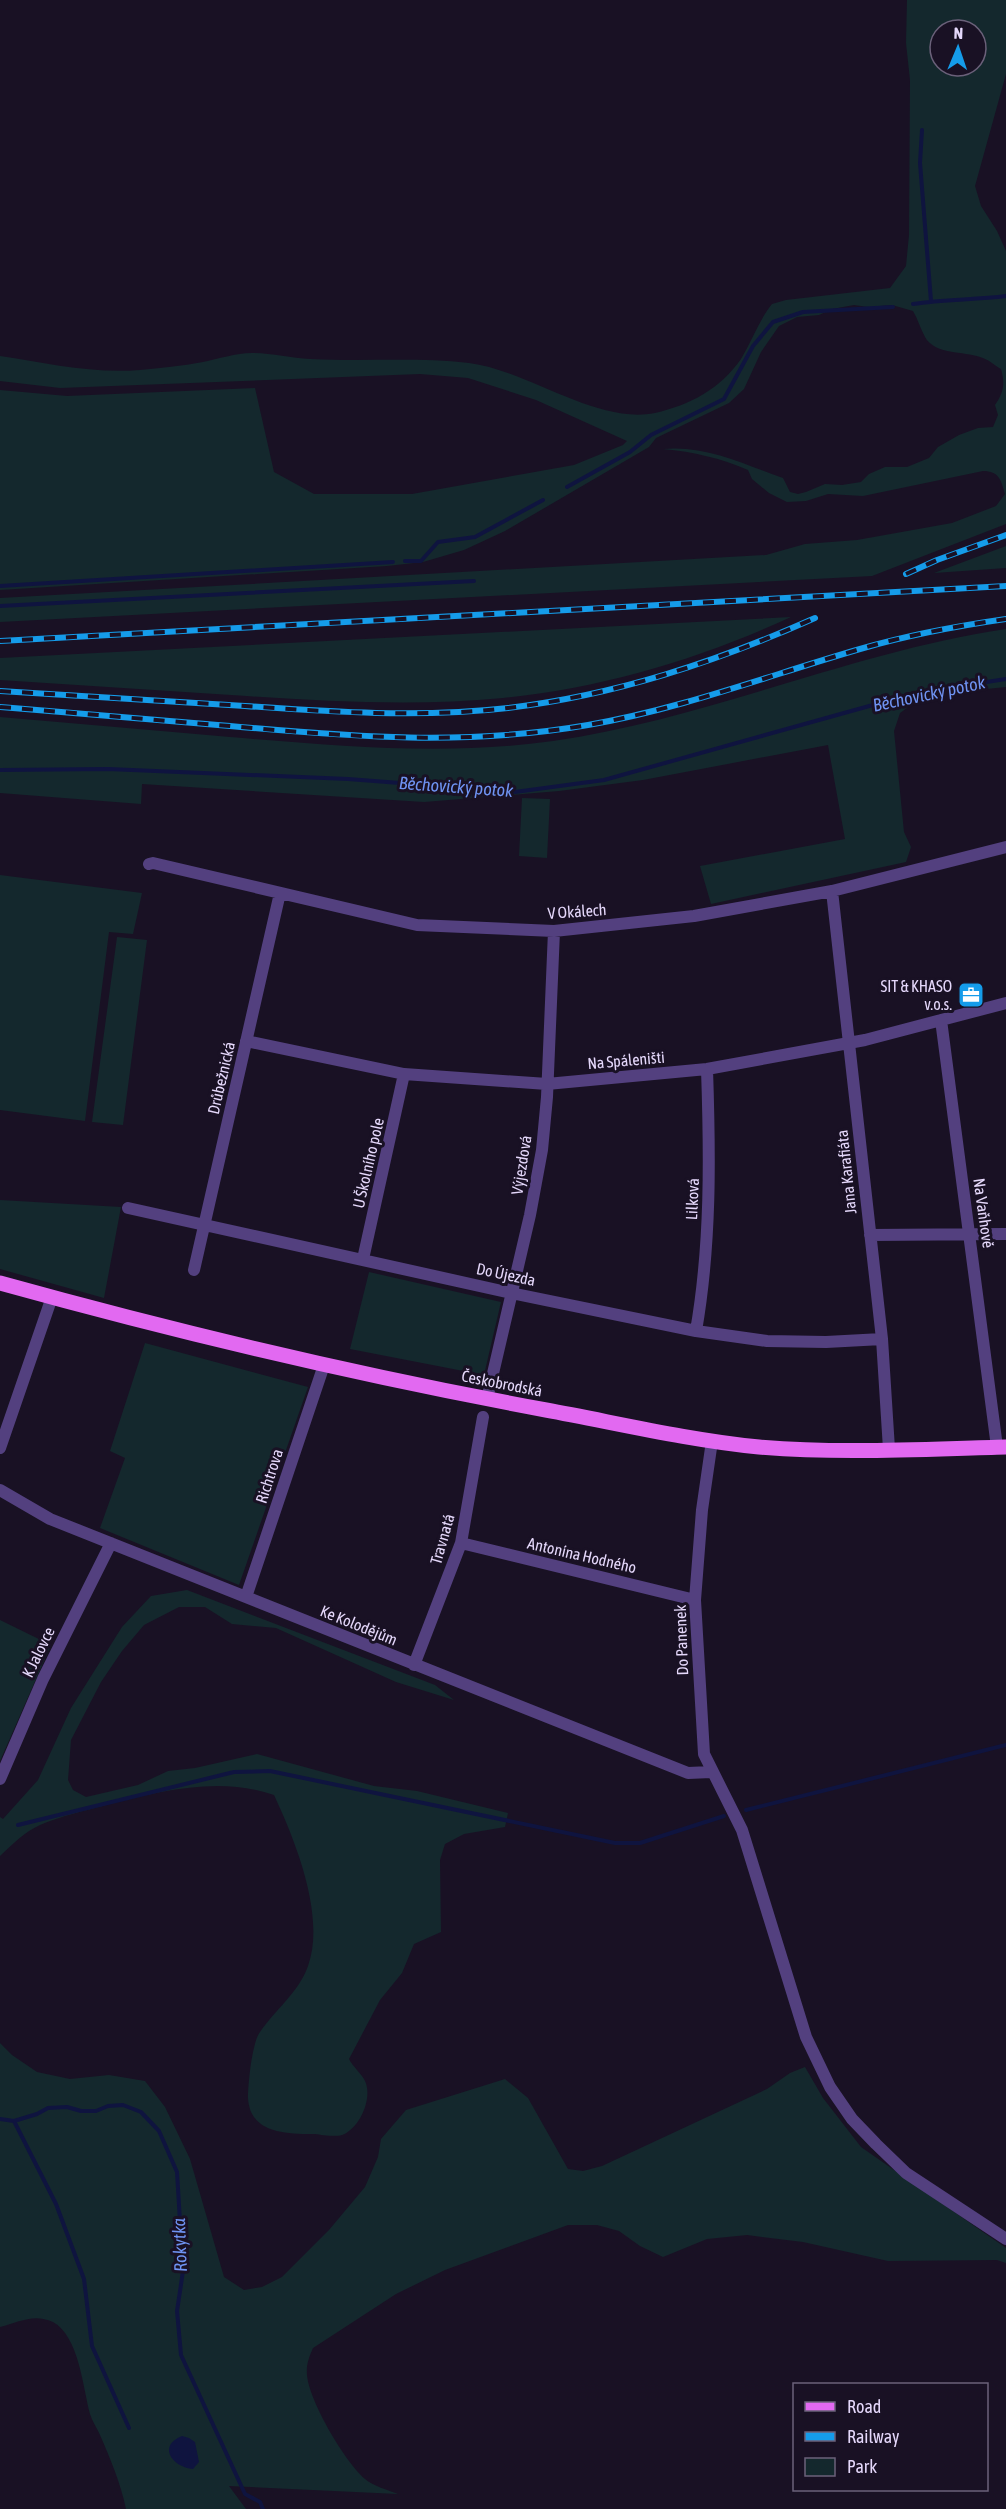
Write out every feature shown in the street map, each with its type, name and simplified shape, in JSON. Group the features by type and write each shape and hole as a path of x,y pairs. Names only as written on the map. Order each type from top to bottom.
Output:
{"main road":[{"name":"Českobrodská","path":"0,1282 324,1365 487,1399 712,1441 801,1449 1002,1447"}],"street":[{"name":"V Okálech","path":"151,862 417,925 554,931 694,916 832,891 1006,847"},
{"name":"Jana Karafiáta","path":"832,891 882,1339 889,1449"},
{"name":"Drůbežnická","path":"194,1270 280,893"},
{"name":"Výjezdová","path":"487,1399 530,1215 542,1150 554,931"},
{"name":"Na Spáleništi","path":"246,1041 404,1074 547,1084 707,1070 849,1043 1006,1003"},
{"name":"Na Vaňhově","path":"941,1020 1002,1447"},
{"name":"Lilková","path":"696,1331 704,1276 710,1164 707,1070"},
{"name":"U Školního pole","path":"363,1259 404,1074"},
{"name":"Do Újezda","path":"128,1208 205,1223 511,1293 696,1331 767,1341 826,1342 882,1339"},
{"path":"870,1235 1006,1234"},
{"path":"0,1448 52,1297"},
{"name":"Richtrova","path":"246,1597 324,1365"},
{"name":"Travnatá","path":"414,1665 461,1543 483,1418"},
{"name":"Do Panenek","path":"712,1441 702,1510 695,1600 704,1754 742,1830 806,2037 830,2087 852,2119 906,2173 1006,2239"},
{"name":"Ke Kolodějům","path":"0,1490 50,1519 414,1665 688,1773 711,1772"},
{"name":"K Jalovce","path":"0,1779 43,1679 111,1543"},
{"name":"Antonína Hodného","path":"461,1543 695,1600"}],"green space":[{"path":"907,0 1006,0 1006,74 975,186 981,206 997,231 1006,251 1006,524 872,576 0,622 0,598 766,555 805,544 857,540 952,523 996,506 1005,494 998,477 988,471 863,496 828,494 806,501 787,502 769,493 752,479 748,470 707,456 663,449 694,450 739,462 783,478 790,492 798,494 825,484 842,485 861,482 869,474 885,467 907,467 929,458 938,447 959,435 978,428 993,427 998,415 995,405 1003,387 1001,369 983,358 936,347 925,337 913,311 892,305 868,307 854,305 832,309 819,315 797,317 779,326 761,352 744,389 729,403 656,438 649,447 505,531 464,550 423,562 387,566 0,590 0,390 67,396 255,388 274,472 314,494 412,494 574,465 623,445 627,441 536,400 468,378 420,374 60,388 0,381 0,356 70,367 122,371 179,366 252,353 310,359 449,361 469,363 514,375 586,404 610,411 633,415 668,410 703,394 733,370 772,304 786,300 890,288 906,266 909,235 910,80 906,43"},
{"path":"1006,546 1006,568 934,573"},
{"path":"791,617 722,646 650,670 577,687 469,701 401,703 333,701 0,680 0,658"},
{"path":"1006,629 1006,687 937,694 911,705 900,713 894,731 904,832 911,847 906,862 711,904 700,866 845,839 828,745 643,780 559,791 424,802 142,784 141,804 0,793 0,717 351,746 432,749 513,746 611,731 724,702 892,653"},
{"path":"522,798 550,799 547,858 519,856"},
{"path":"0,875 142,893 133,934 109,932 85,1121 0,1110"},
{"path":"117,937 147,940 123,1125 92,1122"},
{"path":"0,1200 121,1207 104,1298 0,1269"},
{"path":"369,1272 501,1302 484,1375 350,1349"},
{"path":"145,1343 308,1387 239,1585 100,1528 125,1458 110,1451"},
{"path":"187,1590 435,1685 454,1700 396,1682 276,1628 232,1624 205,1607 179,1607 144,1625 122,1651 101,1682 71,1740 68,1780 73,1790 86,1797 138,1785 168,1771 195,1768 257,1754 374,1786 417,1791 508,1813 505,1827 464,1834 445,1844 440,1860 441,1932 414,1944 402,1973 380,2000 349,2059 365,2081 367,2096 359,2119 342,2135 272,2130 255,2119 250,2110 249,2084 257,2037 299,1984 308,1966 313,1946 311,1902 306,1879 291,1834 274,1795 253,1789 211,1786 147,1795 40,1825 23,1835 0,1856 0,1817 3,1819 38,1780 71,1708 122,1627 151,1596"},
{"path":"0,1620 51,1645 0,1761"},
{"path":"0,2043 12,2055 37,2072 70,2079 109,2075 145,2081 165,2107 190,2159 224,2277 244,2290 262,2287 282,2277 329,2230 365,2187 378,2157 381,2139 406,2110 505,2079 528,2098 568,2169 583,2171 602,2166 767,2089 790,2073 805,2067 823,2098 861,2147 1006,2248 1006,2263 997,2260 888,2261 803,2242 747,2235 707,2239 663,2257 640,2246 619,2231 597,2225 568,2225 445,2270 396,2294 313,2348 307,2368 309,2386 329,2430 348,2459 365,2479 376,2486 398,2494 229,2486 246,2509 126,2509 115,2471 91,2417 79,2364 69,2339 62,2329 46,2319 26,2319 0,2327"}],"shaded area":[{"path":"182,2436 195,2442 199,2462 193,2469 179,2464 170,2456 170,2445"}],"waterway":[{"path":"922,130 920,163 931,301"},
{"path":"913,304 1006,296"},
{"path":"567,487 630,452 651,435 724,399 753,346 773,322 803,312 893,307"},
{"path":"405,561 421,561 438,542 475,537 543,500"},
{"path":"0,586 393,562"},
{"path":"0,606 474,581"},
{"name":"Běchovický potok","path":"0,770 108,769 348,779 515,792 604,780 916,693 1006,679"},
{"path":"746,1810 1006,1745"},
{"path":"18,1825 234,1772 270,1771 615,1843 640,1843 724,1816"},
{"name":"Rokytka","path":"0,2119 14,2121 48,2108 67,2107 81,2111 96,2111 108,2106 123,2105 141,2112 159,2131 177,2172 183,2271 177,2311 181,2355 245,2494 260,2502 263,2509"},
{"path":"14,2121 56,2204 84,2279 92,2346 129,2428"}],"railway":[{"path":"906,574 1006,535"},
{"path":"0,641 1006,586"},
{"path":"0,691 343,712 475,711 588,695 665,675 740,649 815,618"},
{"path":"0,707 365,736 409,738 498,736 543,732 623,718 691,701 878,644 933,631 1006,619"}],"place":[{"name":"SIT & KHASO v.o.s.","path":"971,995"}]}
